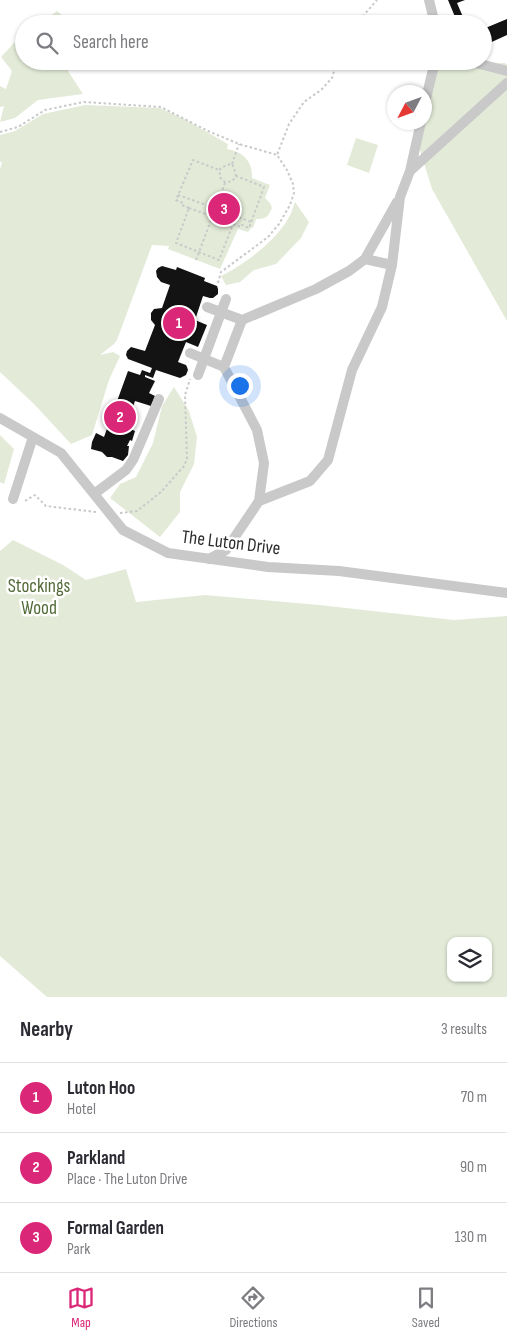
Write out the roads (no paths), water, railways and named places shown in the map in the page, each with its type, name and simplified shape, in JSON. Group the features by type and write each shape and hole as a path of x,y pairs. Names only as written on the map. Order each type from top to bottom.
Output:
{"street":[{"path":"429,0 433,15"},
{"path":"492,67 507,71"},
{"path":"429,85 433,70"},
{"path":"410,171 507,83"},
{"path":"207,307 242,320 316,289 349,271 364,259 400,197 410,171 419,130"},
{"path":"259,501 310,481 328,460 352,370 382,307 392,265 400,197"},
{"path":"364,259 392,265"},
{"path":"198,375 226,299"},
{"path":"224,367 242,320"},
{"path":"190,353 224,367 257,430 264,463 259,501 226,550 209,559"},
{"path":"94,494 126,470 133,460 160,399"},
{"name":"The Luton Drive","path":"0,418 61,453 123,530 168,553 268,567 338,570 507,593"},
{"path":"13,499 33,437"}],"place":[{"name":"Formal Garden","path":"224,209"},
{"name":"Luton Hoo","path":"179,323"},
{"name":"Parkland","path":"120,417"}],"park label":[{"name":"Stockings Wood","path":"39,597"}]}
